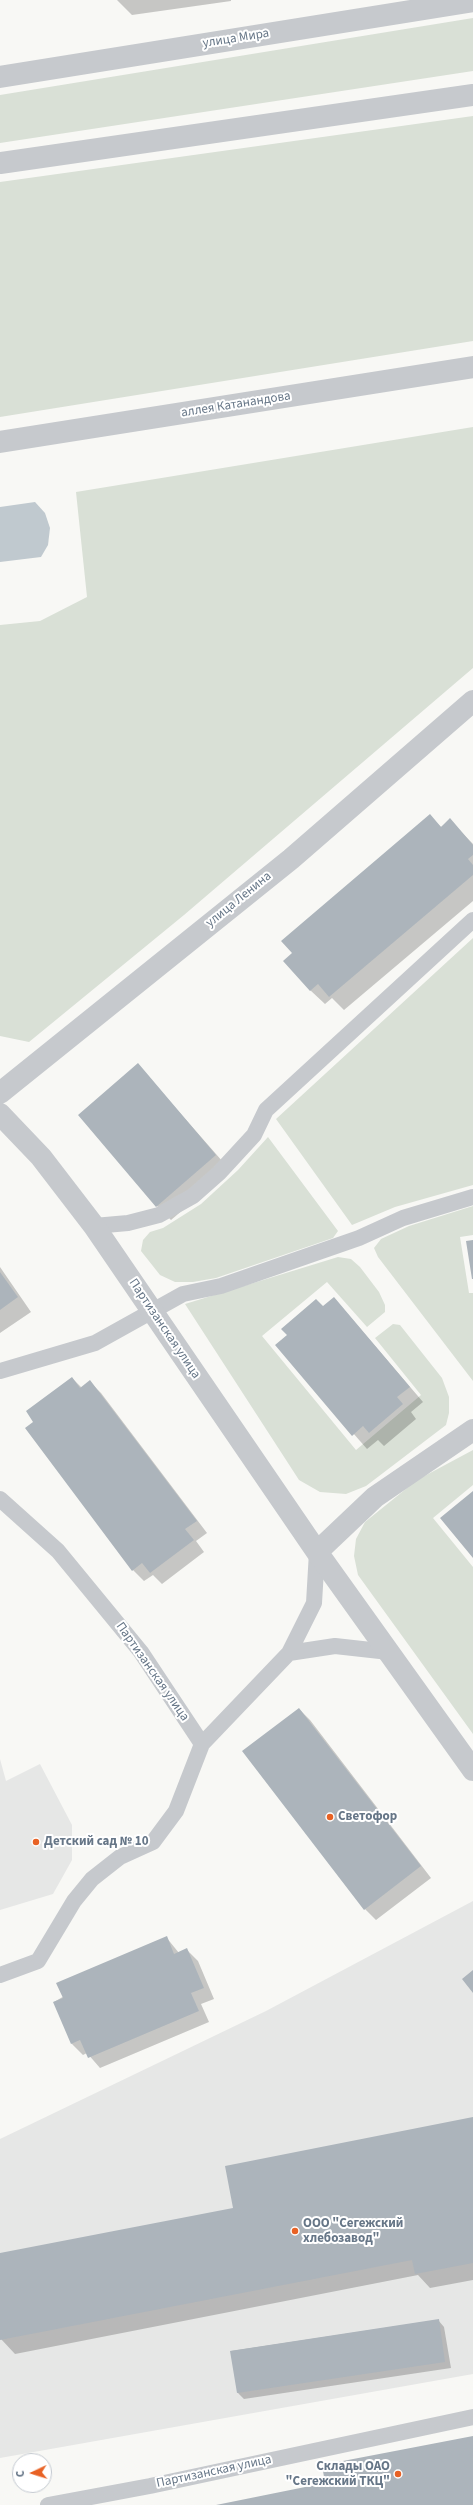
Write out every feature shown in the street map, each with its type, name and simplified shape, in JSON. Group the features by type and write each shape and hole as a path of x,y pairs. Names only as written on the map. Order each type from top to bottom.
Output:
{"street":[{"name":"улица Мира","path":"0,78 473,2"},
{"path":"0,163 473,95"},
{"name":"аллея Катанандова","path":"0,442 473,367"},
{"name":"улица Ленина","path":"0,1093 291,859 473,701"},
{"name":"Партизанская улица","path":"0,1114 41,1157 94,1226 317,1552 473,1770"},
{"path":"317,1552 375,1497 473,1430"}],"lane":[{"path":"94,1226 128,1223 159,1215 194,1196 219,1173 254,1135 266,1110 473,920"},
{"path":"0,1371 95,1343 183,1294 221,1286 358,1238 403,1218 473,1197"},
{"name":"Партизанская улица","path":"0,1499 58,1551 141,1652 202,1744"},
{"path":"0,1975 38,1961 74,1901 92,1878 120,1857 153,1842 176,1811 202,1744 289,1653 314,1603 317,1552"},
{"path":"289,1653 335,1646 389,1652"},
{"name":"Партизанская улица","path":"48,2505 150,2486 473,2417"}],"shaded area":[{"path":"473,18 473,71 0,143 0,95"},
{"path":"473,116 473,341 0,417 0,182"},
{"path":"473,427 473,668 184,915 29,1042 0,1036 0,625 40,621 87,597 76,492"},
{"path":"35,502 45,513 50,528 48,545 41,557 0,562 0,507"},
{"path":"473,938 473,1185 395,1207 352,1225 276,1119"},
{"path":"268,1137 338,1231 333,1238 216,1278 193,1282 175,1282 160,1275 141,1251 143,1240 150,1232 163,1228 201,1204 238,1170"},
{"path":"473,1206 473,1235 460,1237 469,1293 473,1293 473,1381 378,1257 374,1248 381,1239 409,1226"},
{"path":"338,1257 351,1259 360,1267 379,1292 385,1305 385,1312 367,1327 327,1282 262,1336 356,1450 421,1395 375,1338 393,1324 400,1325 442,1378 449,1397 449,1413 446,1425 366,1486 346,1494 320,1492 299,1480 185,1304"},
{"path":"473,1450 473,1485 433,1518 473,1567 473,1734 358,1575 354,1556 356,1539 365,1522 417,1480"},
{"name":"Детский сад № 10","path":"0,1759 6,1781 40,1764 72,1825 72,1860 53,1894 0,1910"},
{"name":"ООО \"Сегежский хлебозавод\"","path":"473,1901 473,2374 28,2453 12,2453 12,2456 0,2458 0,2139 266,2011"}],"building":[{"path":"430,814 441,827 450,818 473,845 473,855 468,859 473,865 473,875 329,997 318,984 310,991 283,961 292,953 281,941"},
{"path":"138,1063 216,1155 156,1207 78,1115"},
{"path":"473,1240 473,1279 472,1279 466,1241"},
{"path":"0,1272 18,1297 0,1310"},
{"path":"334,1297 410,1387 397,1397 403,1404 369,1433 363,1426 352,1436 275,1345 287,1335 281,1329 316,1299 323,1306"},
{"path":"72,1377 80,1388 90,1380 197,1521 185,1529 194,1540 150,1573 142,1563 132,1571 25,1428 33,1422 26,1411"},
{"path":"473,1491 473,1558 440,1518"},
{"path":"299,1708 421,1866 364,1910 242,1751"},
{"path":"167,1936 174,1954 187,1948 204,1988 191,1993 199,2011 88,2058 80,2040 71,2044 53,2002 63,1998 56,1983"},
{"path":"473,1970 473,1993 462,1979"},
{"name":"ООО \"Сегежский хлебозавод\"","path":"473,2117 473,2263 415,2274 412,2260 0,2340 0,2253 233,2208 225,2166"},
{"path":"439,2319 445,2362 237,2393 230,2351"},
{"name":"Склады ОАО \"Сегежский ТКЦ\"","path":"473,2436 473,2505 216,2505 325,2483 322,2465"}],"place":[{"name":"Светофор","path":"330,1817"},
{"name":"Детский сад № 10","path":"36,1842"},
{"name":"ООО \"Сегежский хлебозавод\"","path":"295,2231"},
{"name":"Склады ОАО \"Сегежский ТКЦ\"","path":"398,2474"}]}
